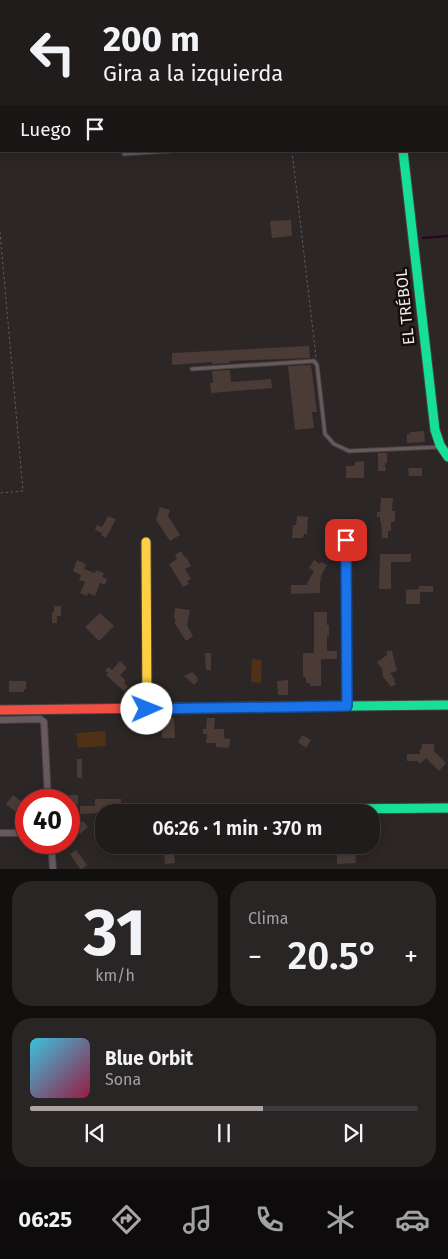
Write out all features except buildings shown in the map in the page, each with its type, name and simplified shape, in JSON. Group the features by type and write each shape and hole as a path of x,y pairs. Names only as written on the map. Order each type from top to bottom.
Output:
{"street":[{"name":"EL TRÉBOL","path":"403,152 437,438 448,457"},
{"path":"346,540 347,706"},
{"path":"146,542 147,709"},
{"path":"0,710 448,705"},
{"path":"0,720 40,719 44,722 47,789"},
{"path":"380,809 448,808"},
{"path":"0,833 15,833"},
{"path":"52,854 53,869"}],"lane":[{"path":"124,154 155,152"},
{"path":"192,369 314,361 325,434 334,444 349,451 441,447"}],"path":[{"path":"292,152 316,365"},
{"path":"0,232 24,491 0,493"}],"shaded area":[{"path":"252,659 262,660 261,683 251,682"},
{"path":"105,731 106,746 78,748 76,733"}],"waterway":[{"path":"423,238 448,236"}],"traffic: fast":[{"path":"403,152 435,430 440,445 448,457"},
{"path":"157,708 448,705"},
{"path":"380,809 448,808"}],"traffic: slow":[{"path":"146,542 147,709"}],"traffic: jam":[{"path":"0,710 157,708"}],"route":[{"path":"147,709 347,706 346,540"}]}
